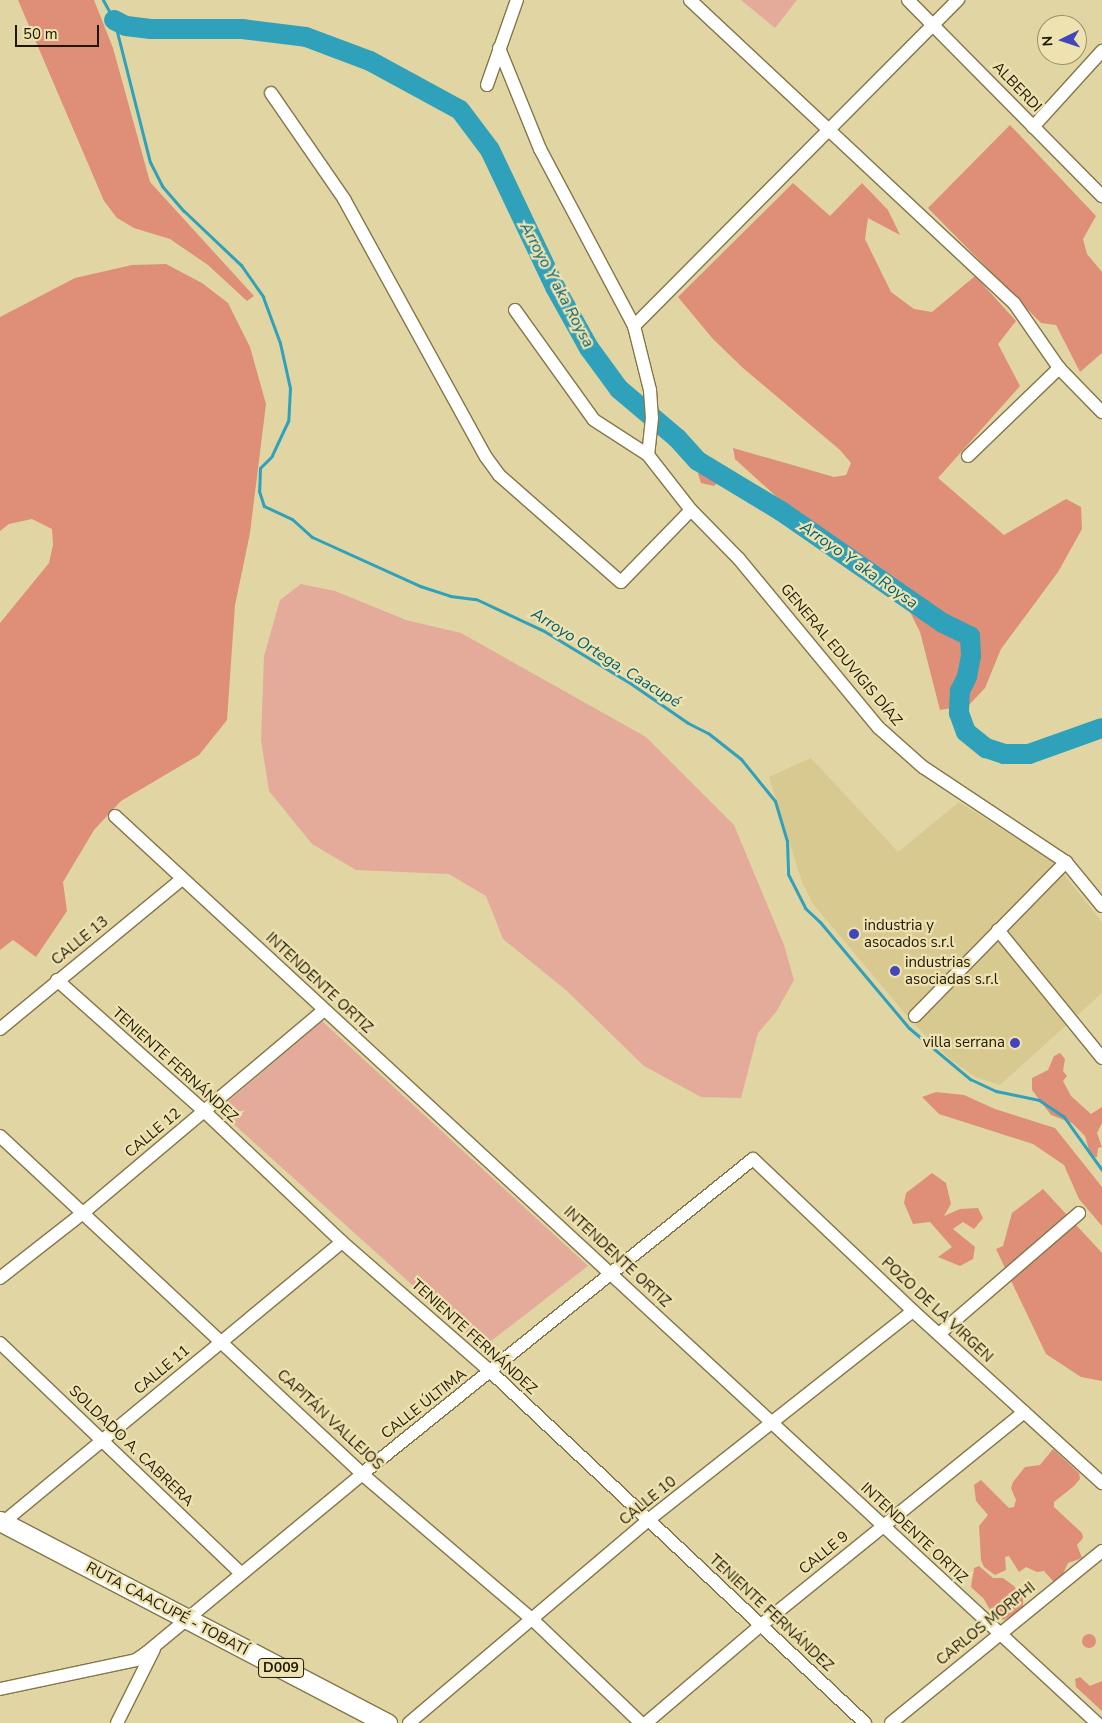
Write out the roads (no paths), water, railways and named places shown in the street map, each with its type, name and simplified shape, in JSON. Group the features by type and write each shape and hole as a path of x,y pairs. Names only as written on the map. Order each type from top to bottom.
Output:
{"main road":[{"name":"RUTA CAACUPÉ - TOBATÍ","path":"1,1523 379,1721"}],"street":[{"path":"487,85 517,0"},
{"path":"690,0 828,132 1014,304 1059,368 1102,412"},
{"name":"ALBERDI","path":"908,0 1102,196"},
{"path":"634,326 935,26 958,0"},
{"path":"499,48 540,149 634,326 650,390 652,418 648,455"},
{"path":"1033,127 1102,51"},
{"path":"271,93 344,199 486,457 499,475 621,582 691,510"},
{"name":"GENERAL EDUVIGIS DÍAZ","path":"515,310 594,420 648,455 691,510 740,559 879,728 923,767 1066,862 1102,906"},
{"path":"968,456 1059,368"},
{"name":"INTENDENTE ORTIZ","path":"115,816 1096,1723"},
{"path":"915,1016 1066,862"},
{"name":"CALLE 13","path":"0,1030 57,980 182,879"},
{"path":"998,930 1102,1058"},
{"name":"TENIENTE FERNÁNDEZ","path":"57,980 204,1112 342,1242 491,1372 647,1521 865,1723"},
{"name":"CALLE 12","path":"0,1278 83,1213 324,1010"},
{"name":"CAPITÁN VALLEJOS","path":"0,1136 222,1340 362,1474 532,1619 641,1723"},
{"name":"CALLE ÚLTIMA","path":"0,1689 136,1660 362,1474 753,1159"},
{"name":"POZO DE LA VIRGEN","path":"753,1159 913,1311 1102,1483"},
{"path":"939,1334 1078,1213"},
{"name":"CALLE 11","path":"1,1523 342,1242"},
{"name":"CALLE 10","path":"409,1723 647,1521 913,1311"},
{"name":"SOLDADO A. CABRERA","path":"0,1343 241,1573"},
{"name":"CALLE 9","path":"646,1723 760,1626 1024,1412"},
{"name":"CARLOS MORPHI","path":"891,1723 1102,1551"},
{"path":"117,1723 157,1643"}],"waterway":[{"name":"Arroyo Ortega, Caacupé","path":"103,0 114,20 150,162 162,186 184,211 241,265 263,297 280,343 290,388 288,421 272,456 260,468 259,491 264,506 292,519 312,537 420,586 450,596 476,599 544,631 630,683 688,723 708,733 741,759 775,801 787,841 788,874 805,908 820,922 909,1028 970,1079 996,1091 1039,1100 1064,1117 1102,1170"},
{"name":"Arroyo Y aka Roysa","path":"114,20 126,26 151,29 242,29 306,37 370,61 460,110 490,150 555,287 589,348 619,389 677,438 698,461 781,511 943,623 970,636 971,656 967,677 960,691 959,713 966,732 986,748 1004,754 1029,754 1102,728"}],"place":[{"name":"industria y asocados s.r.l","path":"854,934"},
{"name":"industrias asociadas s.r.l","path":"895,971"},
{"name":"villa serrana","path":"1015,1043"}]}
